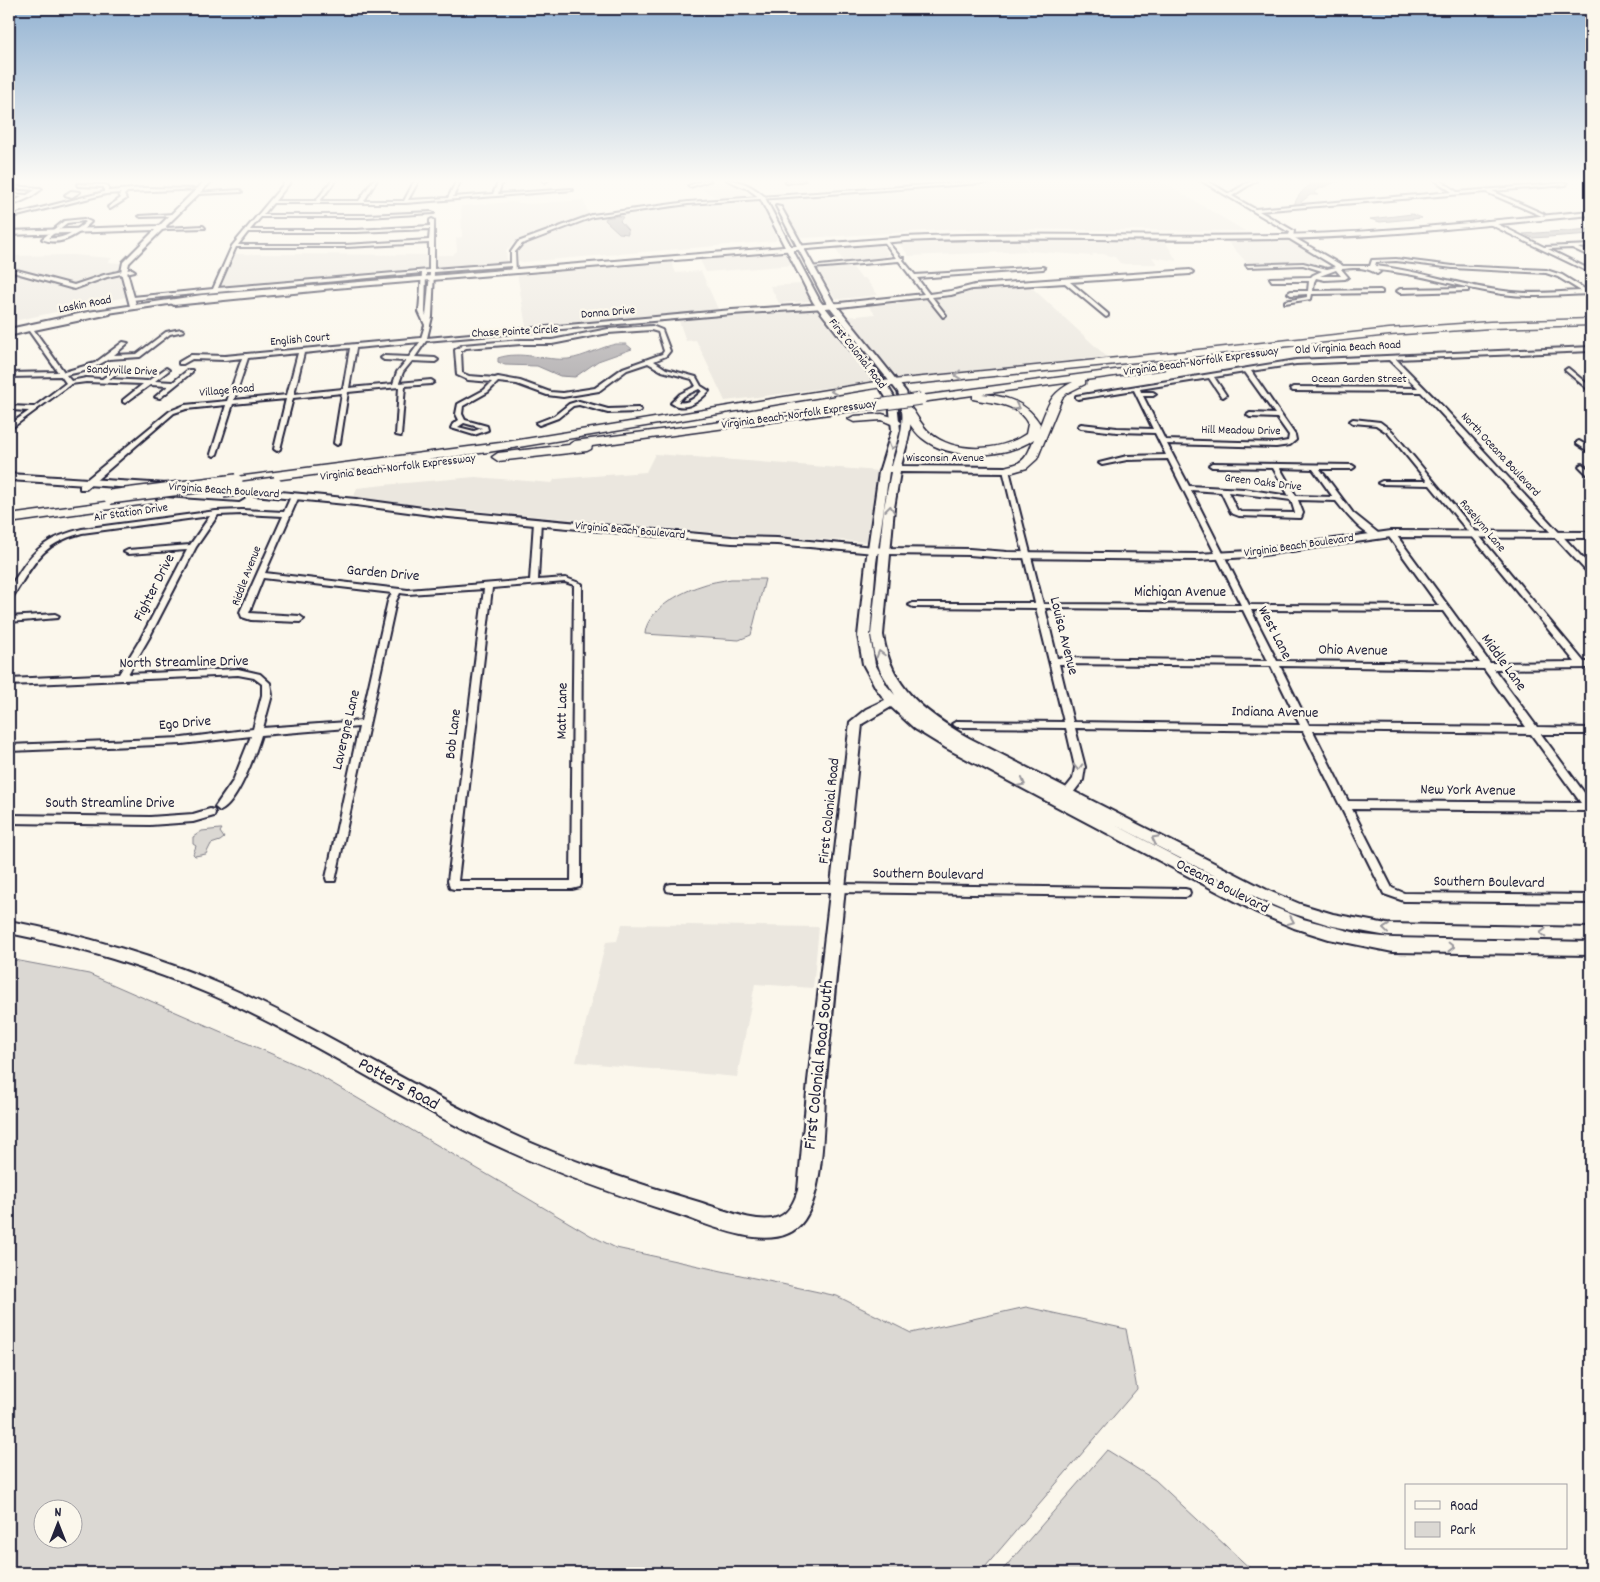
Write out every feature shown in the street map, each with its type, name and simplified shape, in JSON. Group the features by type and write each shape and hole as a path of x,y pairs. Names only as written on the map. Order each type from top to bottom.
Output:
{"highway":[{"name":"Virginia Beach-Norfolk Expressway","path":"9,510 919,395 1198,353 1320,338 1423,328 1591,322"},
{"name":"Virginia Beach-Norfolk Expressway","path":"919,395 934,397 1389,338 1504,330 1591,328"},
{"path":"488,448 894,382 1198,353"},
{"path":"1006,470 1023,465 1033,456 1057,397 1063,391 1073,385 1091,380 1170,366"},
{"path":"908,410 918,427 929,438 959,449 977,451 1002,449 1023,442 1034,432 1034,424 1030,416 1012,404 980,397 934,397"},
{"name":"Virginia Beach-Norfolk Expressway","path":"9,519 413,466 875,400"},
{"path":"413,466 876,417 889,418 896,423"}],"main road":[{"path":"135,254 126,262 124,272 138,302"},
{"path":"133,274 135,260 140,254"},
{"name":"Laskin Road","path":"138,302 513,267 686,254"},
{"name":"First Colonial Road","path":"792,254 818,304 882,384 893,402 896,423 879,554 877,633 878,645 898,699 870,712 856,722 837,895"},
{"name":"First Colonial Road","path":"804,254 831,304 904,397 908,410 906,435 890,469"},
{"name":"Laskin Road","path":"10,329 138,302 204,293 358,279 493,272 513,267"},
{"path":"836,327 849,335 857,336"},
{"path":"846,338 854,339 868,349"},
{"name":"Wisconsin Avenue","path":"890,469 1006,470"},
{"name":"Virginia Beach Boulevard","path":"9,477 86,485 293,499 404,512 438,513 732,540 775,547 970,558 1007,555 1220,557 1391,534 1591,535"},
{"name":"Virginia Beach Boulevard","path":"9,483 86,485"},
{"name":"Oceana Boulevard","path":"898,699 906,714 932,734 1296,909 1333,920 1387,930 1591,934"},
{"name":"Oceana Boulevard","path":"1063,798 1261,908 1298,924 1329,933 1393,945 1591,949"},
{"name":"First Colonial Road South","path":"790,1222 801,1210 808,1190 817,1081 837,895"},
{"name":"Potters Road","path":"9,927 110,951 200,982 286,1023 439,1108 500,1138 570,1167 642,1193 756,1229 774,1229 790,1222"}],"street":[{"path":"215,290 231,254"},
{"path":"399,435 402,387 396,384 398,375 420,348 424,340 426,324 422,312 431,254"},
{"path":"512,254 513,267"},
{"path":"895,254 913,277 930,294"},
{"path":"901,254 920,277 946,315"},
{"path":"1272,279 1345,277 1340,268 1319,254"},
{"path":"1555,254 1591,272"},
{"path":"812,267 906,259"},
{"path":"1372,267 1375,260 1390,259 1453,267 1546,272 1560,276 1589,292"},
{"path":"1248,266 1303,264 1327,270"},
{"path":"1372,267 1384,276 1401,276 1406,273"},
{"path":"1287,302 1307,299 1314,277 1327,270 1340,268 1372,267 1477,288 1520,294 1589,292"},
{"path":"913,277 1042,268"},
{"path":"9,270 72,287 124,272 133,274"},
{"name":"Donna Drive","path":"424,340 957,292 975,287 1190,272"},
{"name":"Laskin Road","path":"10,329 30,329 138,302 215,290 358,279"},
{"path":"1443,281 1449,279 1481,286 1488,283"},
{"path":"1066,281 1106,315"},
{"path":"1400,291 1477,288"},
{"path":"1291,293 1380,292"},
{"path":"630,322 632,329"},
{"path":"561,327 567,340"},
{"path":"552,342 553,328"},
{"name":"Chase Pointe Circle","path":"652,328 660,331 666,353 650,361 625,369 600,388 576,394 552,395 518,382 460,375 458,369 458,350 466,346 567,340 600,332 652,328"},
{"path":"9,428 69,383 30,329"},
{"path":"107,357 138,356 168,333 180,331"},
{"name":"English Court","path":"181,363 191,357 220,359 424,340"},
{"path":"9,377 44,380 48,376 94,365 126,343"},
{"path":"337,444 353,346"},
{"name":"Old Virginia Beach Road","path":"1078,397 1137,391 1210,375 1296,362 1591,349"},
{"path":"278,449 301,351"},
{"path":"214,454 246,356"},
{"name":"North Oceana Boulevard","path":"1390,357 1424,390 1591,571"},
{"path":"384,358 435,360"},
{"path":"650,361 664,370 694,378 699,387"},
{"path":"104,380 121,368"},
{"name":"Hill Meadow Drive","path":"1163,442 1270,445 1288,443 1293,438 1246,369"},
{"path":"126,401 166,370"},
{"path":"1568,370 1591,390"},
{"path":"158,398 190,371"},
{"path":"1210,375 1223,395"},
{"path":"463,421 459,414 460,405 486,391 498,379"},
{"name":"Sandyville Drive","path":"69,383 86,380 104,380 174,384"},
{"name":"Village Road","path":"86,485 172,412 185,407 431,382"},
{"name":"Ocean Garden Street","path":"1293,389 1424,390"},
{"path":"1137,391 1153,394"},
{"name":"West Lane","path":"1137,391 1388,891"},
{"path":"576,394 579,402"},
{"path":"539,423 556,418 572,405 579,402 608,411 638,410"},
{"path":"9,408 35,409"},
{"path":"1250,415 1279,416"},
{"name":"Roselynn Lane","path":"1353,421 1374,422 1384,426 1587,665"},
{"path":"1081,426 1117,430 1158,431"},
{"path":"1579,443 1591,451"},
{"path":"1102,463 1135,457 1170,457"},
{"path":"1212,465 1352,467"},
{"path":"1223,489 1234,511 1243,516 1298,516 1299,513 1294,499 1275,466"},
{"path":"1591,467 1582,466 1591,475"},
{"path":"1315,467 1355,521 1375,535"},
{"name":"Louisa Avenue","path":"1006,470 1080,767 1078,780 1063,798"},
{"path":"1382,483 1432,483"},
{"name":"Green Oaks Drive","path":"1186,488 1223,489 1294,499 1338,499"},
{"name":"Riddle Avenue","path":"293,499 244,612 245,615 251,618 300,619"},
{"name":"Air Station Drive","path":"9,596 38,551 62,536 82,531 216,513 286,514"},
{"name":"Fighter Drive","path":"122,677 145,638 192,546 216,513"},
{"path":"534,582 538,522"},
{"name":"Middle Lane","path":"1391,534 1591,808"},
{"path":"128,552 192,546"},
{"name":"Garden Drive","path":"259,575 418,592 534,582"},
{"name":"Matt Lane","path":"454,886 572,886 576,884 580,587 571,580 534,582"},
{"name":"Bob Lane","path":"454,886 453,873 488,586"},
{"name":"Lavergne Lane","path":"331,878 392,601 397,591"},
{"name":"Michigan Avenue","path":"913,605 1446,609"},
{"path":"9,620 55,616"},
{"name":"Ohio Avenue","path":"1054,661 1487,666 1587,665"},
{"name":"North Streamline Drive","path":"9,682 238,672 258,676 266,683 268,691 244,769 235,787 220,807"},
{"name":"Ego Drive","path":"9,748 182,741 256,732 364,724"},
{"name":"Indiana Avenue","path":"958,724 1591,731"},
{"name":"New York Avenue","path":"1345,805 1591,808"},
{"name":"South Streamline Drive","path":"9,819 158,820 194,818 210,812"},
{"name":"Southern Boulevard","path":"671,888 837,895 1185,893"},
{"name":"Southern Boulevard","path":"1388,891 1404,897 1591,899"}],"shaded area":[{"path":"234,254 506,254 507,261 504,264 221,287"},
{"path":"518,254 621,254 523,262 518,261"},
{"path":"755,254 787,254 794,265 706,272 699,258"},
{"path":"839,254 888,254 885,258 843,261"},
{"path":"907,254 961,254 909,256"},
{"path":"1065,254 1173,254 1177,261 1152,257 1157,264 1125,264 1120,263 1115,257 1103,254 1092,254 1093,256"},
{"path":"1239,254 1314,254 1329,263 1248,264"},
{"path":"72,255 112,258 108,262 121,263 120,275 126,297 9,322 9,256"},
{"path":"671,261 676,273 701,271 718,309 694,313 526,327 517,273"},
{"path":"851,265 861,278 865,278 878,295 835,298 817,267"},
{"path":"801,284 811,301 779,303 770,286"},
{"path":"1029,285 1107,357 900,378 896,376 847,317 875,314 867,304 963,294 980,289"},
{"path":"814,307 872,382 725,401 696,340 686,341 679,321"},
{"path":"616,344 626,344 632,349 598,361 575,377 560,376 537,366 505,365 498,362 498,358 515,355 568,359"},
{"path":"655,454 879,471 869,542 718,533 353,499 357,488 394,484 475,477 552,483 555,479 646,472"},
{"path":"622,924 819,927 813,988 755,984 737,1077 576,1062 606,942 617,941"}],"green space":[{"path":"731,579 765,579 751,635 739,640 645,634 651,618 658,610 675,598 692,589"},
{"path":"222,829 220,832 224,838 211,844 206,854 195,856 193,854 196,846 193,844 193,837 202,831"},
{"path":"9,959 89,974 313,1072 590,1235 616,1248 837,1296 911,1333 1026,1307 1126,1329 1137,1389 980,1573 9,1573"},
{"path":"1107,1450 1155,1480 1255,1573 1000,1573"}]}
